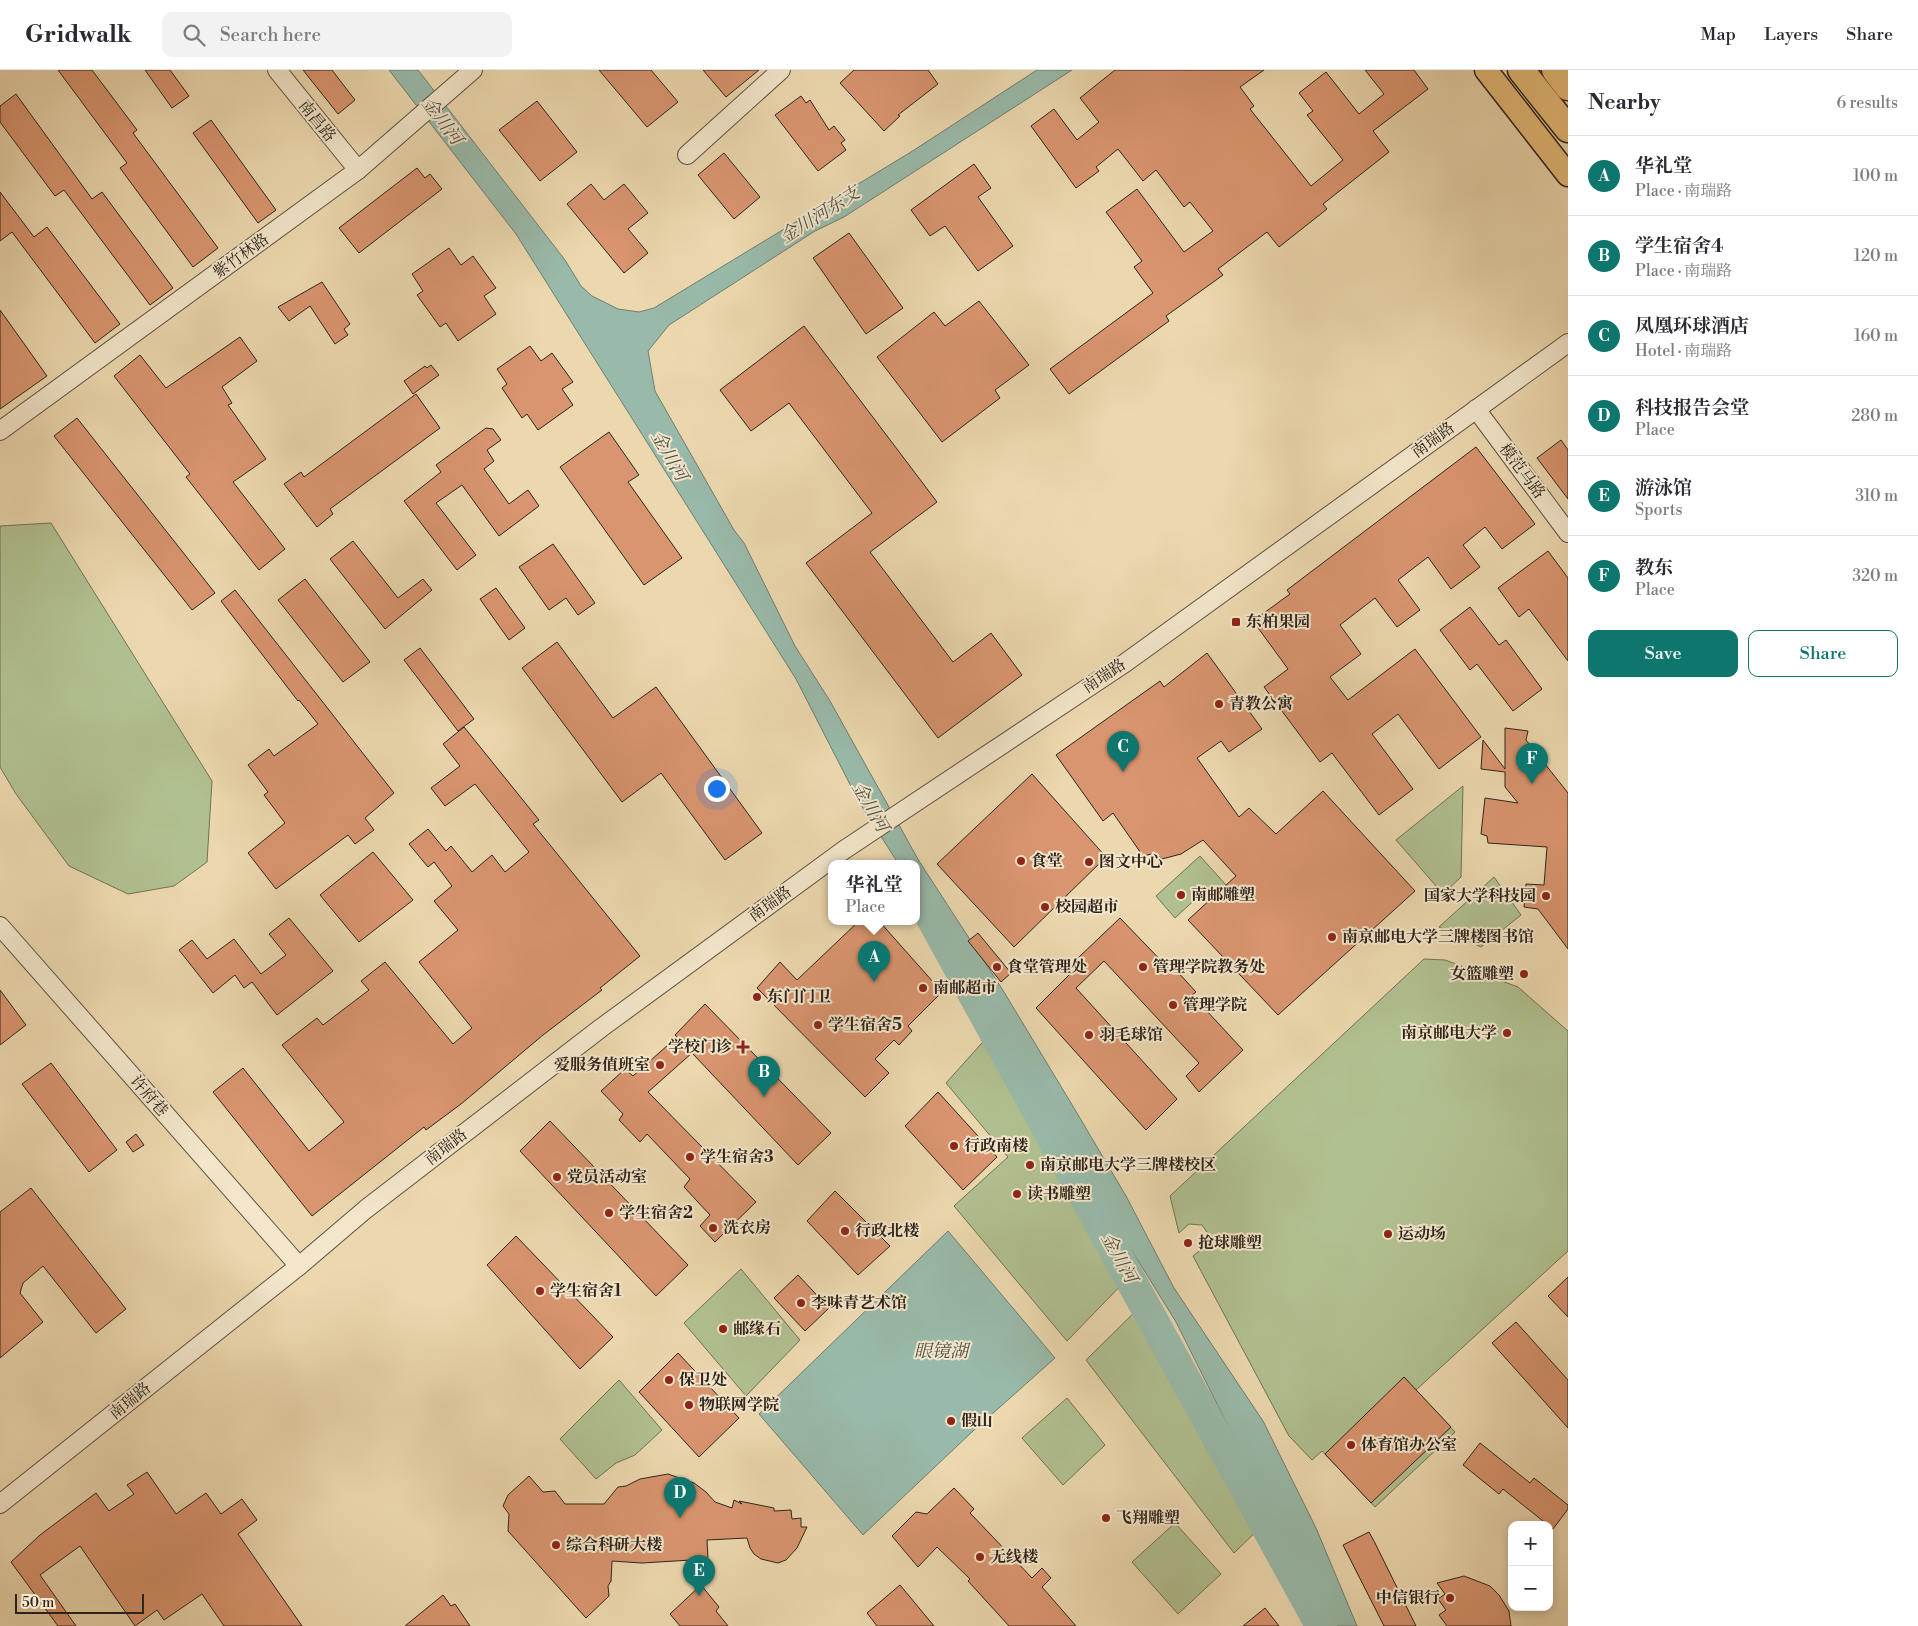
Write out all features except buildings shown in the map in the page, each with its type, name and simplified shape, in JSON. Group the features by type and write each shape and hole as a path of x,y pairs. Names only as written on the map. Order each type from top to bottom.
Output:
{"highway":[{"path":"1521,70 1568,129"},
{"path":"1555,70 1568,87"}],"main road":[{"path":"1486,70 1568,175"}],"street":[{"name":"南昌路","path":"277,70 362,166"},
{"path":"687,155 781,70"},
{"name":"紫竹林路","path":"0,431 362,166 468,74"},
{"name":"南瑞路","path":"830,860 1125,662 1568,343"},
{"name":"模范马路","path":"1476,409 1568,533"},
{"name":"南瑞路","path":"0,1504 299,1266 366,1209 593,1034 828,862"},
{"name":"许府巷","path":"0,926 299,1266"}],"green space":[{"path":"51,523 212,781 207,862 174,886 128,894 69,866 16,794 0,767 0,526"},
{"path":"1463,786 1461,877 1443,894 1396,840"},
{"path":"1200,856 1226,885 1210,900 1203,892 1175,918 1156,896"},
{"path":"1494,877 1521,915 1481,947 1439,927"},
{"name":"运动场","path":"1424,959 1445,960 1518,987 1568,1031 1568,1251 1416,1390 1455,1432 1375,1507 1322,1451 1312,1460 1289,1436 1193,1256 1204,1247 1209,1235 1202,1225 1189,1224 1179,1233 1170,1196"},
{"path":"990,1034 1132,1274 1067,1341 954,1206 1008,1157 946,1083"},
{"path":"741,1269 800,1340 746,1396 684,1323"},
{"path":"1150,1297 1263,1525 1234,1553 1086,1360"},
{"path":"619,1380 662,1430 635,1455 616,1463 596,1479 560,1439"},
{"path":"1067,1398 1105,1445 1063,1485 1022,1438"},
{"path":"1175,1523 1221,1574 1178,1614 1132,1562"}],"water":[{"name":"金川河东支","path":"389,70 418,70 565,260 581,286 592,296 618,309 639,312 654,308 911,152 1037,70 1072,70 844,217 815,231 669,325 648,351 655,391 734,530 744,543 795,646 830,701 918,860 896,860 859,802 796,679 516,234"},
{"path":"920,863 1004,992 1074,1108 1126,1196 1174,1288 1263,1421 1316,1528 1357,1626 1332,1626 1176,1322 1082,1170 920,898"},
{"name":"眼镜湖","path":"948,1231 1055,1358 973,1431 863,1535 759,1414"}],"waterway":[{"name":"金川河","path":"920,897 1321,1626"}],"place":[{"name":"东柏果园","path":"1236,622"},
{"name":"青教公寓","path":"1219,704"},
{"name":"凤凰环球酒店","path":"1123,772"},
{"name":"教东","path":"1532,784"},
{"name":"食堂","path":"1021,861"},
{"name":"图文中心","path":"1089,862"},
{"name":"南邮雕塑","path":"1181,895"},
{"name":"国家大学科技园","path":"1546,896"},
{"name":"校园超市","path":"1045,907"},
{"name":"南京邮电大学三牌楼图书馆","path":"1332,937"},
{"name":"食堂管理处","path":"997,967"},
{"name":"管理学院教务处","path":"1143,967"},
{"name":"女篮雕塑","path":"1524,974"},
{"name":"华礼堂","path":"874,982"},
{"name":"南邮超市","path":"923,988"},
{"name":"东门门卫","path":"757,997"},
{"name":"管理学院","path":"1173,1005"},
{"name":"学生宿舍5","path":"818,1025"},
{"name":"南京邮电大学","path":"1507,1033"},
{"name":"羽毛球馆","path":"1089,1035"},
{"name":"学校门诊","path":"743,1047"},
{"name":"爱服务值班室","path":"660,1065"},
{"name":"学生宿舍4","path":"764,1097"},
{"name":"行政南楼","path":"954,1146"},
{"name":"学生宿舍3","path":"690,1157"},
{"name":"南京邮电大学三牌楼校区","path":"1030,1165"},
{"name":"党员活动室","path":"557,1177"},
{"name":"读书雕塑","path":"1017,1194"},
{"name":"学生宿舍2","path":"609,1213"},
{"name":"洗衣房","path":"713,1228"},
{"name":"行政北楼","path":"845,1231"},
{"name":"运动场","path":"1388,1234"},
{"name":"抢球雕塑","path":"1188,1243"},
{"name":"学生宿舍1","path":"540,1291"},
{"name":"李味青艺术馆","path":"801,1303"},
{"name":"邮缘石","path":"723,1329"},
{"name":"保卫处","path":"669,1380"},
{"name":"物联网学院","path":"689,1405"},
{"name":"假山","path":"951,1421"},
{"name":"体育馆办公室","path":"1351,1445"},
{"name":"科技报告会堂","path":"680,1518"},
{"name":"飞翔雕塑","path":"1106,1518"},
{"name":"综合科研大楼","path":"556,1545"},
{"name":"无线楼","path":"980,1557"},
{"name":"游泳馆","path":"699,1596"},
{"name":"中信银行","path":"1450,1598"}]}
